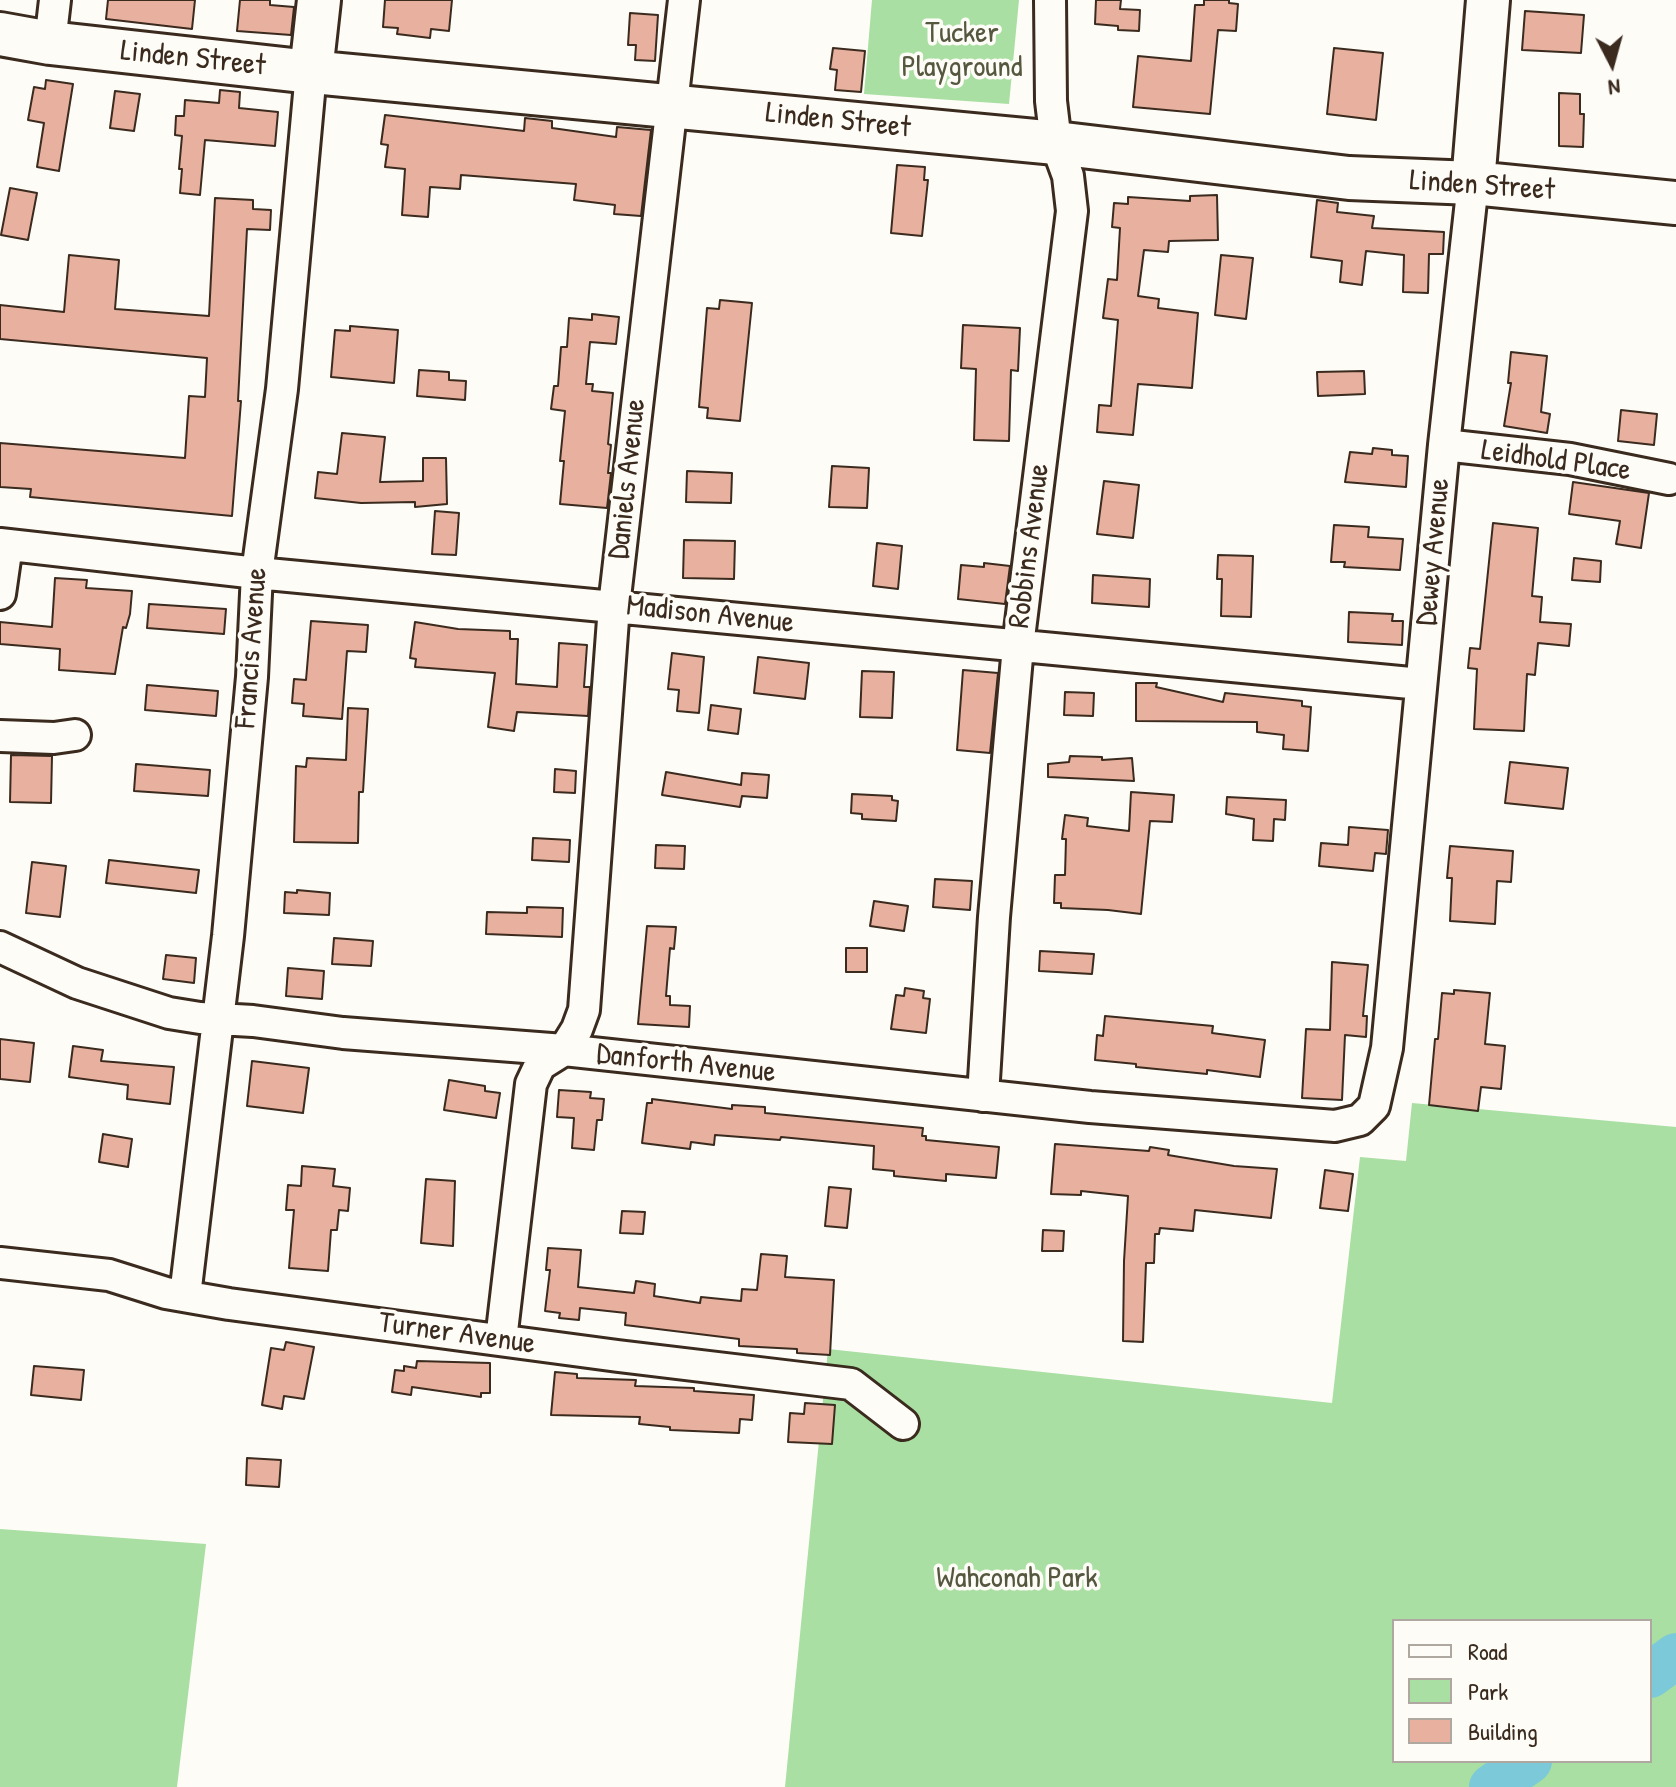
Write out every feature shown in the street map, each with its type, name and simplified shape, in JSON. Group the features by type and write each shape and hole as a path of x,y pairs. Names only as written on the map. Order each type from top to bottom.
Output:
{"street":[{"path":"50,43 55,0"},
{"name":"Francis Avenue","path":"185,1296 228,936 250,693 257,573 282,389 319,0"},
{"name":"Daniels Avenue","path":"564,1050 584,1010 614,606 684,0"},
{"name":"Robbins Avenue","path":"983,1096 994,917 1018,646 1072,211 1068,176 1056,143 1051,101 1050,0"},
{"name":"Dewey Avenue","path":"1375,1102 1387,1048 1444,445 1473,183 1488,0"},
{"name":"Linden Street","path":"0,34 50,43 311,72 1056,143 1349,178 1473,183 1676,203"},
{"name":"Leidhold Place","path":"1444,445 1570,459 1669,479"},
{"path":"0,594 3,545"},
{"name":"Madison Avenue","path":"3,545 257,573 1421,684"},
{"path":"0,736 54,738 75,735"},
{"name":"Danforth Avenue","path":"0,947 90,987 169,1013 343,1033 564,1050 1090,1107 1335,1126 1360,1120 1375,1102"},
{"path":"501,1340 531,1084 540,1065 564,1050"},
{"name":"Turner Avenue","path":"0,1263 109,1275 185,1296 851,1384 903,1424"}],"green space":[{"name":"Tucker Playground","path":"872,0 1019,0 1009,104 864,94"},
{"name":"Wahconah Park","path":"1412,1103 1676,1127 1676,1787 785,1787 828,1349 1332,1403 1360,1157 1406,1161"},
{"path":"0,1529 206,1544 177,1787 0,1787"}],"building":[{"path":"108,0 195,0 192,29 106,19"},
{"path":"240,0 270,0 270,5 294,7 291,35 237,31"},
{"path":"385,0 452,0 449,31 431,29 430,38 397,34 398,28 383,27"},
{"path":"1096,0 1121,0 1120,9 1140,10 1139,31 1095,24"},
{"path":"1204,0 1229,0 1229,3 1238,4 1236,31 1218,30 1210,114 1133,107 1138,56 1191,61 1195,5 1204,5"},
{"path":"1525,11 1584,15 1581,53 1522,50"},
{"path":"630,13 658,15 655,61 635,60 636,45 628,45"},
{"path":"833,48 865,51 861,92 835,90 837,70 830,69"},
{"path":"1334,48 1383,53 1376,120 1327,114"},
{"path":"46,80 73,84 59,171 37,167 44,123 28,120 34,87 45,89"},
{"path":"220,90 240,92 239,108 278,112 275,146 205,140 200,195 180,193 182,136 175,135 176,116 184,116 185,100 219,103"},
{"path":"115,91 140,94 134,131 110,128"},
{"path":"1559,93 1580,94 1580,114 1584,114 1583,147 1559,146"},
{"path":"385,115 524,131 525,118 552,121 552,128 616,137 617,127 651,130 641,216 614,214 615,205 574,200 576,184 461,175 460,189 430,187 428,217 402,215 405,169 385,167 388,145 381,144"},
{"path":"897,165 925,167 924,180 928,180 922,236 891,233"},
{"path":"10,188 37,193 28,240 1,235"},
{"path":"1217,195 1218,240 1169,241 1168,252 1144,250 1138,296 1159,299 1158,308 1198,313 1192,388 1138,384 1133,435 1097,432 1099,405 1111,406 1118,320 1103,318 1108,279 1117,280 1120,228 1112,227 1114,203 1128,204 1128,197 1190,201 1190,196"},
{"path":"215,198 253,200 253,209 271,210 270,230 247,229 238,401 241,401 232,516 30,497 31,489 0,487 0,443 185,458 189,396 205,397 207,358 0,339 0,305 64,312 69,255 119,260 115,309 209,316"},
{"path":"1317,200 1338,203 1337,212 1374,216 1372,228 1444,232 1443,254 1429,254 1428,293 1403,292 1404,255 1366,251 1362,285 1340,282 1342,261 1311,257"},
{"path":"1221,255 1253,258 1246,319 1215,315"},
{"path":"720,300 752,303 740,421 707,418 708,408 699,407 707,308 719,309"},
{"path":"592,314 619,317 616,344 590,342 586,384 593,384 592,391 613,393 607,508 560,504 565,411 551,409 554,386 558,386 561,347 567,347 569,318 592,320"},
{"path":"963,325 1020,328 1018,371 1011,370 1009,441 974,440 976,369 961,368"},
{"path":"350,326 398,330 394,383 331,377 335,330 350,331"},
{"path":"1511,352 1547,356 1541,412 1550,414 1547,433 1504,426 1511,383 1508,383"},
{"path":"419,370 449,372 449,380 466,381 465,400 417,396"},
{"path":"1364,371 1365,394 1318,396 1317,372"},
{"path":"1621,410 1657,414 1654,445 1618,441"},
{"path":"342,433 385,437 380,482 423,481 423,458 446,458 447,504 415,507 415,502 361,503 315,498 318,472 337,474"},
{"path":"1373,448 1392,450 1392,455 1408,456 1406,487 1345,482 1350,452 1372,454"},
{"path":"832,466 869,468 867,508 829,507"},
{"path":"687,471 732,473 731,503 686,502"},
{"path":"1104,481 1139,485 1133,538 1097,534"},
{"path":"1573,482 1649,493 1641,548 1616,544 1620,521 1569,514"},
{"path":"435,511 459,513 456,555 432,554"},
{"path":"1493,523 1538,528 1532,596 1542,597 1540,622 1571,624 1569,646 1538,643 1535,675 1527,674 1524,731 1474,729 1477,669 1468,668 1470,648 1480,649"},
{"path":"1334,525 1369,527 1368,537 1403,539 1400,570 1344,567 1345,562 1331,562"},
{"path":"684,540 735,541 734,579 683,578"},
{"path":"877,543 902,546 898,589 873,586"},
{"path":"1218,555 1253,556 1251,617 1221,616 1222,579 1217,579"},
{"path":"1574,558 1601,561 1600,582 1572,580"},
{"path":"984,563 1010,566 1005,604 958,599 961,565 984,567"},
{"path":"1093,575 1150,579 1149,607 1092,603"},
{"path":"55,578 87,580 86,588 132,591 130,614 126,628 123,627 115,674 59,670 60,649 0,644 0,622 52,627"},
{"path":"149,604 226,609 224,634 147,628"},
{"path":"1349,612 1393,614 1392,621 1403,621 1402,645 1348,642"},
{"path":"311,621 368,625 366,652 347,651 342,719 303,716 304,704 292,703 294,679 306,680"},
{"path":"415,622 458,629 510,631 510,639 518,639 516,684 557,687 559,643 587,645 584,687 590,687 588,716 517,712 514,731 488,727 495,673 415,667 416,659 410,658"},
{"path":"672,653 704,657 699,713 677,711 679,690 668,689"},
{"path":"758,657 809,663 805,699 754,693"},
{"path":"963,670 998,673 990,753 957,750"},
{"path":"862,671 894,672 892,718 860,717"},
{"path":"1136,683 1157,683 1156,687 1223,702 1225,693 1302,701 1302,706 1311,707 1308,751 1283,749 1284,735 1257,732 1257,722 1136,721"},
{"path":"147,685 218,691 216,716 145,710"},
{"path":"1065,692 1094,693 1093,716 1064,715"},
{"path":"711,705 741,709 738,734 708,730"},
{"path":"348,708 368,709 363,792 359,792 358,843 294,842 296,766 306,767 307,758 346,760"},
{"path":"11,755 52,756 51,803 10,802"},
{"path":"1070,756 1102,757 1102,760 1132,758 1134,781 1048,777 1048,764 1069,762"},
{"path":"1510,762 1568,768 1563,809 1505,803"},
{"path":"136,764 210,770 208,796 134,791"},
{"path":"555,769 576,771 575,793 554,792"},
{"path":"666,772 741,785 742,773 769,775 767,798 742,796 740,807 662,795"},
{"path":"1131,792 1174,795 1172,822 1150,821 1141,914 1061,908 1061,903 1054,903 1055,875 1065,875 1066,839 1062,839 1065,815 1088,818 1087,826 1129,831"},
{"path":"852,794 892,796 892,800 898,801 896,821 862,819 862,814 851,813"},
{"path":"1227,797 1286,800 1285,820 1274,819 1273,841 1253,840 1254,819 1226,814"},
{"path":"1349,827 1388,830 1386,854 1375,853 1373,871 1319,866 1321,843 1348,845"},
{"path":"533,838 570,840 569,862 532,860"},
{"path":"656,845 685,846 684,869 655,868"},
{"path":"1450,846 1513,851 1511,882 1497,881 1495,924 1450,921 1452,878 1447,878"},
{"path":"109,860 199,870 196,893 106,883"},
{"path":"32,862 66,866 60,917 26,913"},
{"path":"935,879 972,881 970,910 933,907"},
{"path":"297,890 330,893 329,915 284,913 285,892 297,893"},
{"path":"874,901 908,906 904,931 870,926"},
{"path":"527,907 563,908 562,937 486,934 487,912 527,913"},
{"path":"647,926 676,927 674,949 670,948 666,996 670,996 670,1005 690,1006 689,1027 638,1024"},
{"path":"334,938 373,941 371,966 332,964"},
{"path":"846,948 867,948 867,972 846,972"},
{"path":"1040,951 1094,954 1092,974 1039,971"},
{"path":"166,955 196,958 194,983 163,979"},
{"path":"1332,962 1368,965 1363,1016 1367,1016 1366,1037 1345,1035 1342,1100 1302,1098 1306,1029 1330,1030"},
{"path":"288,968 324,971 322,999 286,996"},
{"path":"905,988 924,991 923,998 930,999 926,1033 891,1029 896,995 904,996"},
{"path":"1454,990 1490,993 1485,1044 1505,1046 1501,1089 1481,1087 1478,1111 1429,1105 1442,993 1454,994"},
{"path":"1105,1016 1213,1026 1212,1033 1265,1040 1260,1077 1207,1070 1207,1074 1136,1067 1136,1064 1095,1060 1097,1035 1103,1036"},
{"path":"0,1039 34,1043 30,1082 0,1079"},
{"path":"73,1046 103,1050 101,1061 174,1067 170,1104 127,1099 128,1085 69,1077"},
{"path":"252,1061 309,1068 303,1113 247,1106"},
{"path":"449,1080 485,1086 485,1091 500,1093 496,1118 444,1110"},
{"path":"559,1090 591,1092 590,1098 604,1099 602,1120 597,1120 594,1150 572,1148 574,1118 557,1117"},
{"path":"652,1099 732,1109 732,1105 765,1107 765,1113 923,1128 922,1136 926,1136 926,1140 999,1147 996,1178 946,1174 946,1181 894,1176 894,1171 873,1169 874,1146 781,1137 780,1140 715,1135 714,1145 691,1142 690,1149 642,1143 647,1103 652,1103"},
{"path":"103,1134 132,1139 128,1167 99,1162"},
{"path":"1055,1144 1149,1151 1150,1147 1169,1150 1168,1155 1234,1166 1277,1169 1271,1218 1195,1210 1193,1231 1160,1228 1159,1234 1155,1234 1154,1263 1146,1263 1143,1342 1123,1341 1128,1196 1081,1191 1081,1195 1051,1194"},
{"path":"302,1166 335,1169 333,1186 350,1188 348,1211 339,1210 337,1230 331,1230 328,1271 289,1268 294,1210 286,1210 288,1185 301,1186"},
{"path":"1325,1170 1353,1174 1348,1211 1320,1208"},
{"path":"426,1179 455,1181 453,1246 421,1243"},
{"path":"829,1187 851,1189 847,1228 825,1226"},
{"path":"622,1211 645,1212 643,1234 620,1233"},
{"path":"1043,1230 1064,1231 1063,1251 1042,1251"},
{"path":"548,1248 581,1250 578,1287 634,1293 636,1281 655,1284 654,1296 700,1303 701,1297 741,1301 742,1289 757,1290 761,1254 787,1256 785,1277 834,1280 830,1355 797,1353 797,1349 739,1346 739,1339 625,1325 626,1313 580,1308 579,1320 559,1318 560,1313 545,1311 550,1270 546,1270"},
{"path":"286,1342 314,1347 304,1399 284,1396 282,1409 262,1405 271,1348 284,1350"},
{"path":"417,1361 490,1363 490,1393 481,1393 481,1397 412,1387 411,1395 392,1392 395,1370 404,1371 404,1366 416,1368"},
{"path":"34,1366 84,1370 81,1400 31,1395"},
{"path":"555,1372 577,1374 577,1378 636,1380 635,1386 694,1388 694,1391 754,1395 752,1420 740,1419 739,1433 670,1430 670,1427 639,1424 640,1417 551,1415"},
{"path":"805,1403 835,1405 832,1444 788,1442 790,1413 804,1414"},
{"path":"247,1458 281,1460 279,1487 246,1485"}],"waterway":[{"path":"1652,1674 1676,1656"},
{"path":"1492,1787 1526,1763"}]}
